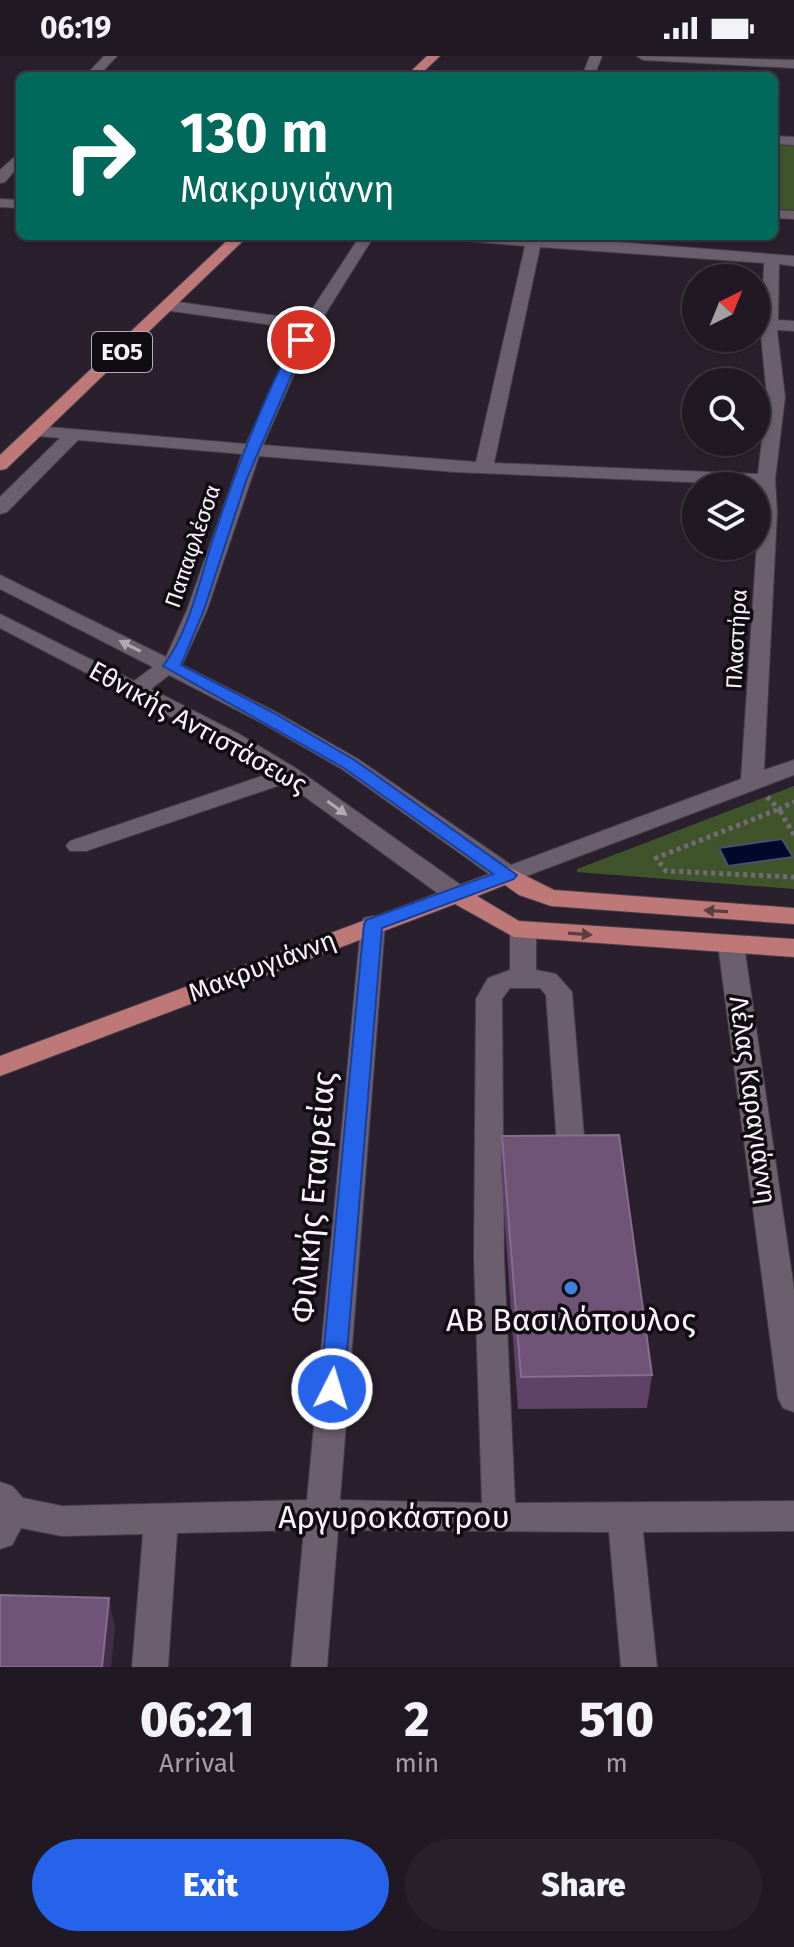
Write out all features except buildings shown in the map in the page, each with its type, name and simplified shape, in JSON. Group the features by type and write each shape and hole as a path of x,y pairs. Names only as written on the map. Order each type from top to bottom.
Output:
{"main road":[{"path":"416,72 434,56"},
{"name":"ΕΟ5","path":"0,465 171,306 237,240"},
{"name":"Μακρυγιάννη","path":"0,1066 508,875"},
{"name":"Εθνικής Αντιστάσεως","path":"508,875 528,889 551,898 794,916"},
{"name":"Εθνικής Αντιστάσεως","path":"456,894 506,926 523,930 794,948"}],"street":[{"path":"95,72 111,56"},
{"path":"643,56 794,64"},
{"path":"0,179 16,161"},
{"name":"Παπαφλέσσα","path":"137,689 176,660 197,610 240,478 301,340 365,240"},
{"path":"484,467 533,240"},
{"path":"545,240 794,261"},
{"name":"Πλαστήρα","path":"767,472 776,397 770,325 772,259"},
{"path":"171,306 311,326"},
{"path":"770,325 794,326"},
{"path":"37,431 484,467 682,475"},
{"path":"0,508 73,435"},
{"name":"Πλαστήρα","path":"752,782 765,560"},
{"name":"Εθνικής Αντιστάσεως","path":"0,581 171,666 350,764 508,875"},
{"name":"Εθνικής Αντιστάσεως","path":"0,620 137,689 289,774 456,894"},
{"name":"Μακρυγιάννη","path":"508,875 794,767"},
{"path":"78,846 289,774"},
{"name":"Φιλικής Εταιρείας","path":"309,1667 373,924"},
{"path":"523,930 523,978"},
{"name":"Λέλας Καραγιάννη","path":"731,945 794,1398"},
{"path":"499,1518 489,1329 510,1161 491,990 502,979 547,980 559,992 571,1149 556,1160 510,1161"},
{"name":"Αργυροκάστρου","path":"4,1514 62,1521 320,1515 499,1518 794,1516"},
{"path":"624,1515 639,1667"},
{"path":"150,1667 161,1519"}],"path":[{"path":"794,835 779,809 656,858 666,871 794,877"}],"green space":[{"path":"778,143 794,144 794,210 778,209"},
{"path":"794,786 794,889 577,872 577,869"}],"water":[{"path":"782,839 793,857 728,866 719,848"}],"place":[{"name":"ΑΒ Βασιλόπουλος","path":"571,1288"}],"route":[{"path":"301,340 240,478 197,610 171,666 350,764 508,875 373,924 332,1389"}]}
